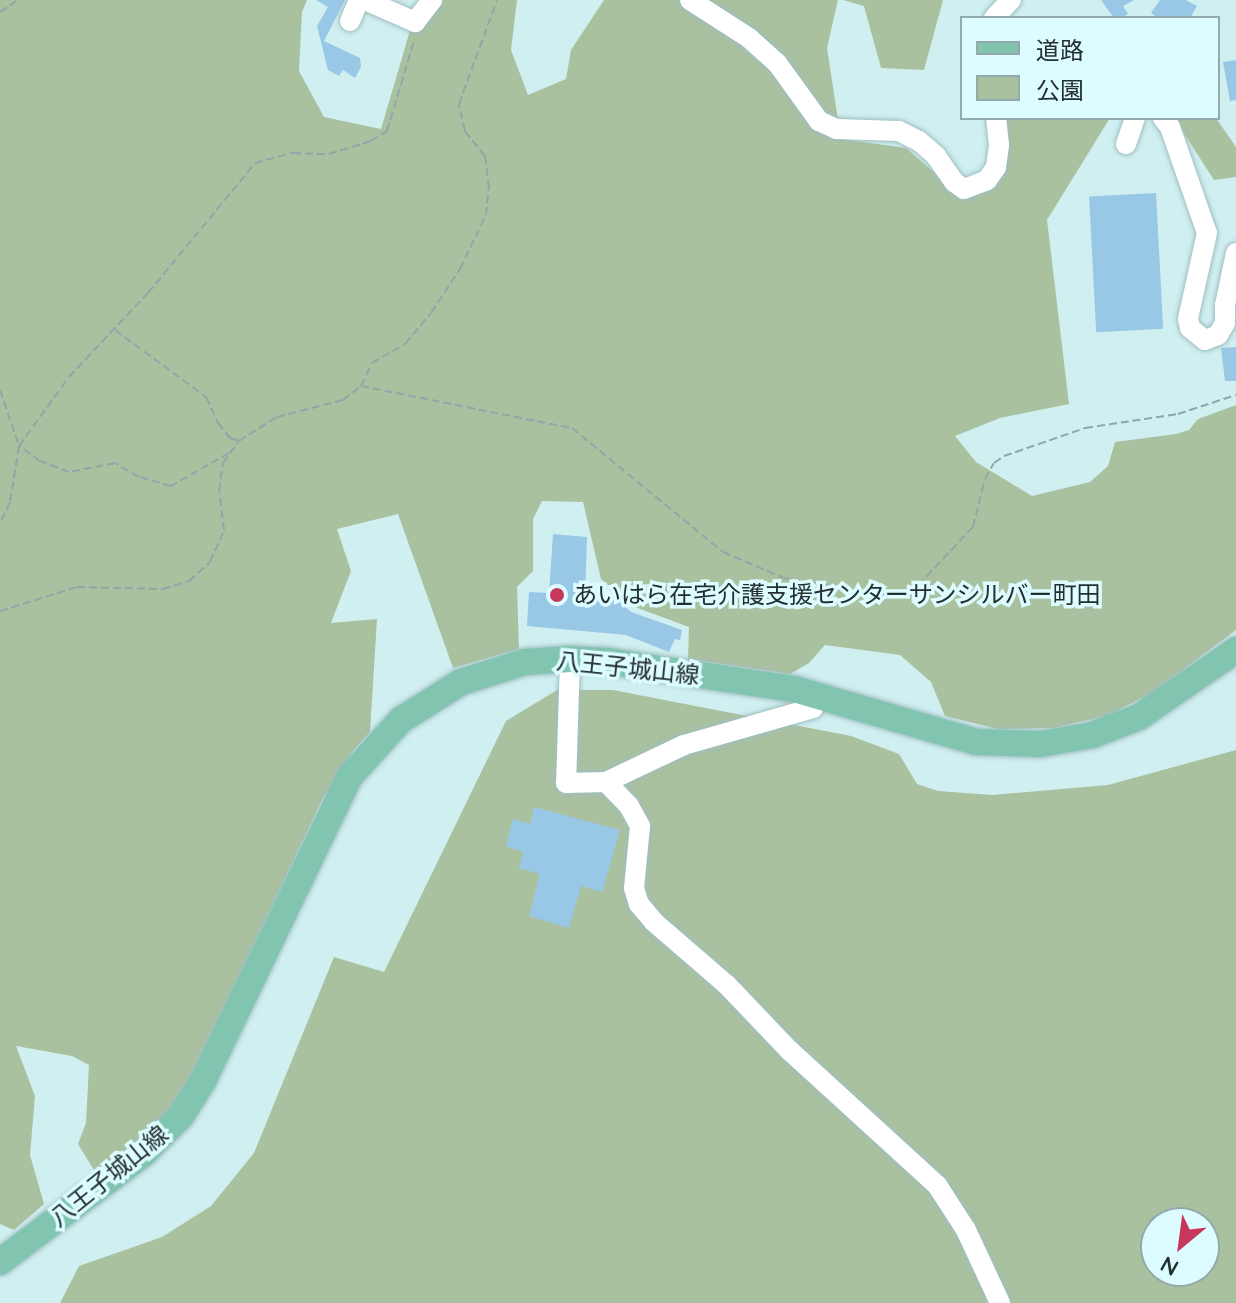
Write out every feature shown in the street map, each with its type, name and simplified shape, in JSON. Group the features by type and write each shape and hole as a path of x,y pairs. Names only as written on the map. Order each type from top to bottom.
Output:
{"main road":[{"name":"八王子城山線","path":"1,1260 166,1134 189,1105 350,776 381,739 423,704 461,682 525,662 570,659 759,683 818,695 964,739 1010,745 1040,744 1092,735 1139,717 1235,653"}],"street":[{"path":"350,21 362,0 409,22 420,20 432,0"},
{"path":"690,0 749,38 777,63 819,121 836,129 899,131 919,141 936,156 954,182 964,189 987,180 996,167 999,145 996,120"},
{"path":"996,16 1011,0"},
{"path":"1126,144 1134,120"},
{"path":"1164,120 1207,233 1188,319 1190,328 1205,340 1218,335 1225,323 1225,305 1236,253"},
{"path":"570,659 566,783 606,782 684,745 813,708 818,695"},
{"path":"606,782 629,806 640,826 634,888 639,904 654,922 727,985 799,1059 937,1185 966,1230 1000,1303"}],"path":[{"path":"0,12 18,0"},
{"path":"0,611 77,587 163,589 189,581 210,562 224,530 219,491 223,463 239,441 277,417 343,400 361,386 372,363 405,344 431,313 460,269 486,215 489,188 485,156 465,131 459,104 497,0"},
{"path":"0,523 10,502 19,446 69,377 114,330 255,163 293,153 329,154 371,141 387,131 420,20"},
{"path":"114,330 206,397 218,423 230,438 239,441"},
{"path":"361,386 572,428 723,552 784,578 890,596 910,594 973,527 985,479 994,463 1036,443 1102,425 1178,414 1236,395"},
{"path":"0,390 19,446 40,461 69,472 115,463 139,477 171,486 231,452"}],"green space":[{"path":"0,0 307,0 302,12 299,71 324,117 381,129 419,0 517,0 511,50 528,95 566,79 571,50 604,0 838,0 827,48 841,139 906,148 959,194 988,184 1000,120 1109,120 1047,220 1069,404 1000,418 955,436 976,462 1032,496 1090,482 1108,466 1115,442 1176,434 1189,430 1198,419 1236,405 1236,630 1152,693 1106,716 1053,728 998,729 945,716 931,682 900,655 825,645 809,663 790,674 688,659 689,627 635,607 601,579 583,502 542,501 533,519 533,571 517,587 519,649 453,668 398,514 337,529 351,571 331,623 377,619 370,732 353,751 323,798 186,1089 155,1131 97,1175 78,1144 86,1123 89,1065 72,1056 16,1046 35,1096 30,1155 44,1204 14,1230 0,1224"},
{"path":"843,0 943,0 924,70 881,68 864,6"},
{"path":"1175,120 1217,120 1236,147 1236,177 1214,180"},
{"path":"557,690 613,690 851,736 899,754 917,784 938,791 993,795 1108,785 1236,750 1236,1303 60,1303 79,1266 162,1237 211,1206 254,1153 334,957 384,972 506,721"}],"building":[{"path":"316,0 345,0 324,41 360,58 361,67 355,78 343,70 339,76 328,70 317,26 328,7"},
{"path":"1101,0 1134,0 1123,6 1128,14 1113,16"},
{"path":"1160,0 1186,0 1197,6 1191,16 1155,16 1151,13"},
{"path":"1236,60 1236,100 1230,101 1223,62"},
{"path":"1156,193 1163,329 1096,332 1089,197"},
{"path":"1236,347 1236,381 1225,381 1221,348"},
{"name":"あいはら在宅介護支援センターサンシルバー町田","path":"553,534 587,537 585,597 619,601 631,612 682,630 680,640 675,639 669,652 626,635 527,626 529,592 549,593"},
{"path":"534,807 620,830 602,892 581,886 569,928 529,916 540,874 519,868 523,852 506,846 513,819 530,824"}],"place":[{"name":"あいはら在宅介護支援センターサンシルバー町田","path":"557,595"}]}
